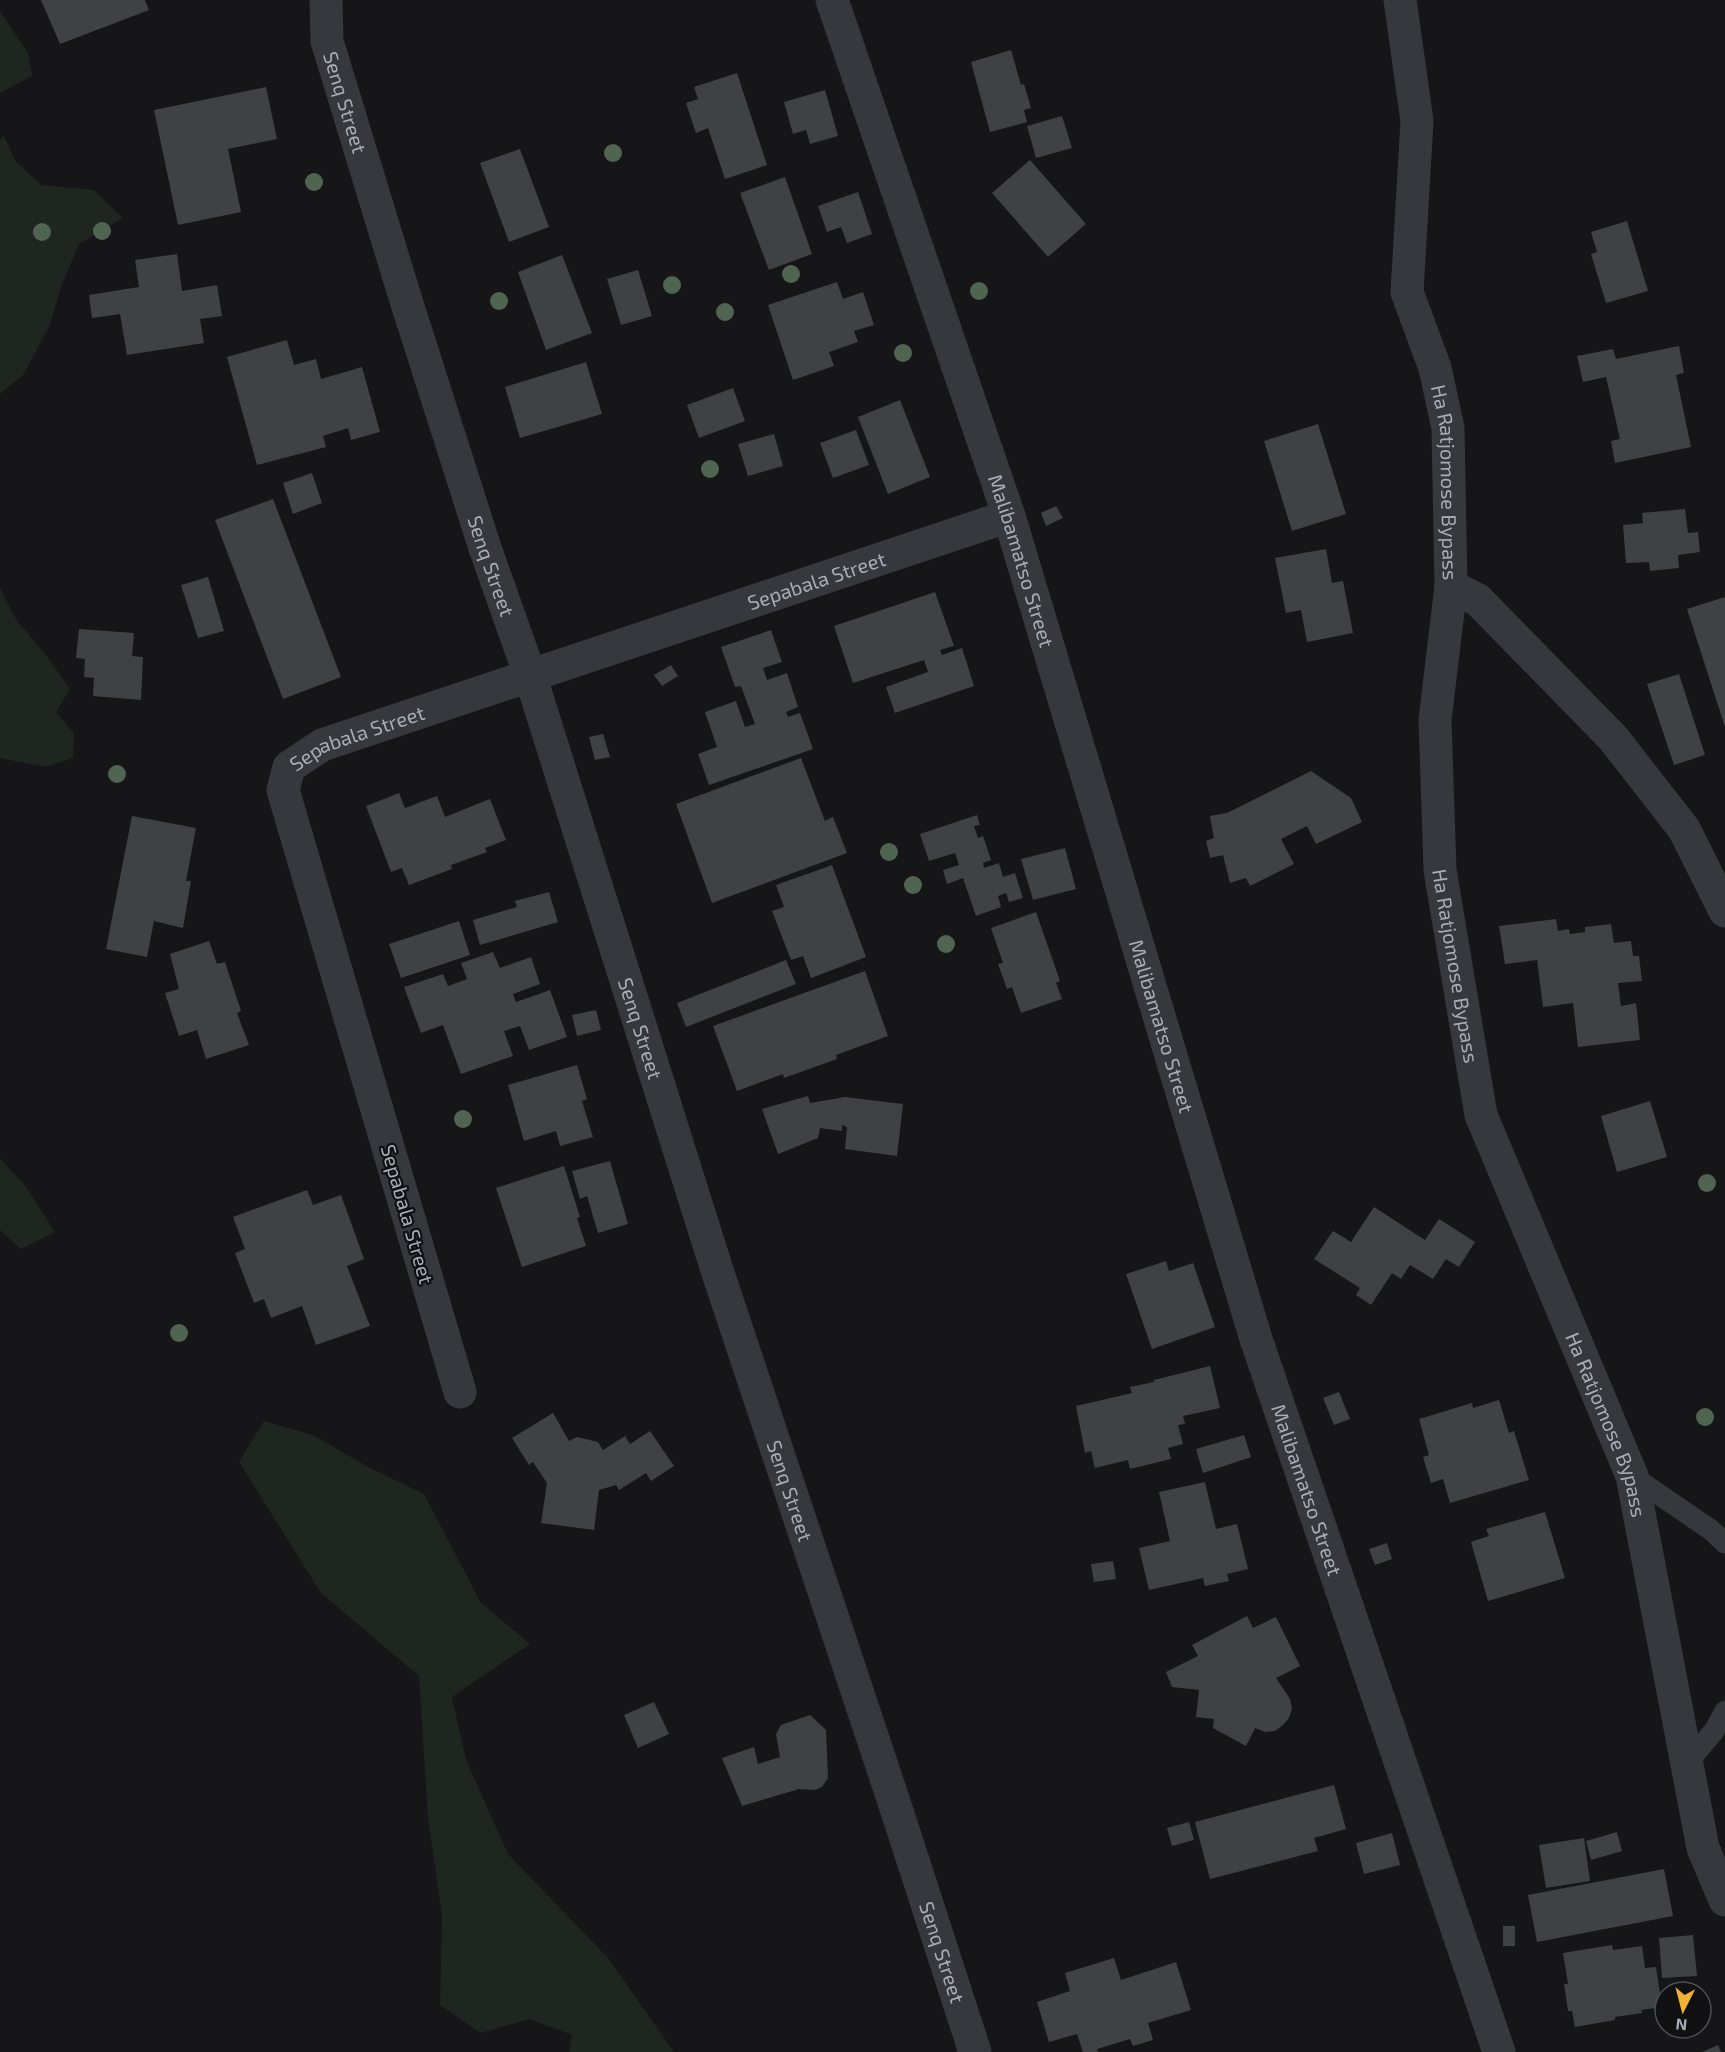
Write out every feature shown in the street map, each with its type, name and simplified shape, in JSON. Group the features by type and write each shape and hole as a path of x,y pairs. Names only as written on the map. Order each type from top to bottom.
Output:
{"street":[{"name":"Senq Street","path":"326,0 327,41 484,548 530,675 716,1267 975,2052"},
{"name":"Malibamatso Street","path":"832,0 1009,516 1256,1339 1499,2052"},
{"name":"Ha Ratjomose Bypass","path":"1400,0 1417,121 1407,292 1435,368 1448,428 1451,586 1435,720 1440,870 1481,1115 1632,1476 1703,1848 1725,1900"},
{"name":"Sepabala Street","path":"460,1392 283,790 289,767 322,745 1009,516"},
{"path":"1451,586 1478,600 1613,738 1684,829 1725,911"}],"lane":[{"path":"1632,1476 1711,1530 1725,1543"},
{"path":"1688,1762 1714,1731 1725,1711"}],"shaded area":[{"path":"0,11 28,53 32,76 0,93"},
{"path":"4,136 16,162 41,185 94,190 123,218 79,244 61,287 50,325 23,375 0,394 0,140"},
{"path":"0,588 17,621 46,655 70,689 56,712 74,733 73,758 45,767 0,758"},
{"path":"0,1158 26,1187 55,1232 21,1249 0,1230"},
{"path":"264,1421 313,1435 370,1468 424,1494 481,1603 530,1644 452,1697 466,1760 508,1854 608,1958 674,2052 569,2052 572,2035 530,2019 480,2033 440,2005 442,1916 428,1818 419,1676 321,1593 239,1462"}],"building":[{"path":"41,0 145,0 149,10 60,44"},
{"path":"1011,50 1021,85 1024,84 1031,108 1024,110 1027,122 990,132 971,62"},
{"path":"737,73 767,165 725,179 708,128 696,133 686,103 698,99 694,87"},
{"path":"266,87 277,139 228,149 241,212 178,225 154,110"},
{"path":"825,90 838,136 810,144 806,130 793,134 784,102"},
{"path":"1062,116 1072,148 1036,158 1027,126"},
{"path":"520,149 549,227 509,242 480,163"},
{"path":"1030,160 1086,224 1048,257 992,193"},
{"path":"785,177 812,254 769,270 740,193"},
{"path":"858,192 872,234 847,243 841,227 827,232 818,206"},
{"path":"1627,221 1648,291 1606,303 1591,254 1597,252 1591,232"},
{"path":"177,254 182,291 217,285 222,316 200,319 204,343 127,355 120,314 92,318 89,295 139,287 135,260"},
{"path":"562,255 592,333 546,350 518,272"},
{"path":"638,270 652,316 621,325 607,279"},
{"path":"837,282 843,299 863,292 874,325 854,331 858,342 829,352 834,366 793,380 768,305"},
{"path":"287,340 294,365 316,359 321,379 362,367 380,432 351,440 348,428 323,436 326,447 257,465 227,357"},
{"path":"1679,346 1684,373 1676,375 1691,447 1615,463 1611,441 1620,439 1606,377 1583,382 1577,356 1613,349 1616,359"},
{"path":"586,362 602,414 520,438 505,387"},
{"path":"733,388 745,421 699,438 687,405"},
{"path":"900,400 930,477 888,494 858,417"},
{"path":"1318,424 1346,514 1292,531 1264,441"},
{"path":"856,430 869,465 833,478 820,443"},
{"path":"774,434 783,466 748,476 738,444"},
{"path":"312,473 322,503 293,514 283,483"},
{"path":"273,499 341,677 283,699 215,520"},
{"path":"1056,506 1063,518 1046,526 1041,513"},
{"path":"1685,509 1688,533 1698,532 1700,552 1678,555 1679,568 1650,571 1649,562 1626,563 1623,525 1643,523 1642,513"},
{"path":"1326,549 1332,583 1343,581 1353,633 1307,642 1301,610 1286,613 1275,558"},
{"path":"208,577 224,631 198,638 181,585"},
{"path":"935,592 954,646 940,650 942,655 962,648 974,686 895,713 886,687 928,672 924,660 853,683 834,626"},
{"path":"1725,597 1725,727 1687,609"},
{"path":"79,629 134,633 132,656 143,657 141,700 93,696 94,678 84,677 85,659 76,658"},
{"path":"771,630 782,662 763,668 767,680 787,673 798,707 786,712 788,717 800,713 813,749 709,785 698,754 717,747 705,712 736,701 745,727 755,724 741,686 735,687 721,647"},
{"path":"671,665 678,676 662,686 654,675"},
{"path":"1679,674 1705,755 1674,765 1647,684"},
{"path":"603,734 610,757 595,760 589,737"},
{"path":"801,758 825,821 833,817 847,853 712,903 676,804"},
{"path":"1311,771 1351,798 1362,822 1316,844 1307,826 1281,839 1294,864 1250,886 1246,878 1230,883 1223,855 1210,858 1206,841 1214,838 1210,816 1227,813"},
{"path":"399,793 405,808 437,796 445,817 490,799 506,840 485,848 487,852 451,865 452,869 409,885 402,868 391,872 366,806"},
{"path":"977,815 980,825 974,826 978,838 983,836 991,860 983,863 984,868 999,863 1003,877 1015,873 1023,898 1009,902 1006,893 998,896 1001,907 976,916 963,878 947,884 943,870 959,865 955,853 929,861 920,834"},
{"path":"132,816 196,828 186,881 191,881 183,928 154,921 147,957 106,949"},
{"path":"1065,848 1076,889 1033,900 1021,859"},
{"path":"832,865 866,957 811,978 803,956 791,960 772,911 784,907 776,885"},
{"path":"549,892 558,922 480,945 473,920 517,907 515,901"},
{"path":"1036,912 1060,981 1056,983 1062,999 1021,1013 1012,987 1007,989 998,964 1003,963 991,928"},
{"path":"1556,919 1558,931 1569,929 1570,934 1585,932 1585,927 1611,924 1614,943 1631,941 1633,956 1639,956 1642,981 1618,983 1621,1006 1636,1003 1640,1040 1578,1047 1573,1003 1543,1007 1537,960 1505,964 1499,926"},
{"path":"459,921 470,955 401,978 389,944"},
{"path":"209,941 217,964 225,962 241,1011 237,1013 249,1045 206,1059 197,1030 179,1036 165,993 179,989 170,954"},
{"path":"493,952 500,968 531,957 540,984 513,994 516,1002 550,990 567,1037 529,1050 520,1026 504,1031 513,1056 461,1074 443,1025 421,1033 404,987 443,974 448,986 467,979 461,963"},
{"path":"786,960 796,984 686,1027 677,1003"},
{"path":"865,971 888,1036 836,1055 837,1059 784,1078 783,1074 737,1091 713,1026"},
{"path":"596,1010 601,1030 577,1036 572,1015"},
{"path":"577,1065 587,1099 582,1101 593,1137 560,1146 556,1131 524,1141 508,1085"},
{"path":"808,1096 810,1103 845,1097 903,1104 897,1156 845,1149 847,1127 842,1125 842,1131 820,1128 818,1138 778,1154 762,1109"},
{"path":"1650,1101 1667,1157 1617,1172 1601,1116"},
{"path":"610,1161 628,1224 598,1233 587,1196 580,1199 572,1171"},
{"path":"564,1166 580,1217 577,1218 586,1246 522,1267 496,1188"},
{"path":"307,1190 313,1205 341,1195 364,1259 347,1266 370,1326 316,1345 302,1306 271,1318 264,1299 254,1303 235,1253 245,1249 233,1217"},
{"path":"1374,1207 1425,1240 1439,1219 1475,1242 1459,1267 1446,1259 1433,1279 1410,1265 1401,1279 1392,1273 1371,1305 1356,1295 1360,1288 1314,1259 1333,1231 1351,1242"},
{"path":"1166,1261 1169,1271 1193,1263 1215,1327 1152,1349 1126,1274"},
{"path":"1210,1366 1220,1408 1183,1416 1185,1424 1178,1425 1183,1444 1168,1448 1171,1459 1130,1469 1128,1460 1095,1468 1091,1451 1085,1453 1076,1406 1132,1393 1130,1387"},
{"path":"1339,1392 1350,1419 1334,1425 1323,1398"},
{"path":"1499,1400 1509,1433 1514,1431 1529,1480 1450,1503 1443,1479 1431,1483 1423,1457 1429,1455 1419,1419 1472,1403 1473,1408"},
{"path":"553,1413 569,1441 577,1437 598,1442 603,1450 625,1436 630,1444 650,1431 674,1466 651,1481 646,1473 619,1490 616,1485 599,1490 594,1530 541,1523 547,1483 533,1462 529,1465 512,1438"},
{"path":"1244,1435 1251,1457 1203,1473 1196,1449"},
{"path":"1205,1482 1216,1529 1237,1524 1248,1569 1227,1574 1229,1581 1205,1586 1203,1578 1149,1590 1139,1548 1170,1541 1159,1492"},
{"path":"1545,1512 1565,1578 1488,1601 1471,1542 1489,1536 1486,1529"},
{"path":"1387,1543 1392,1559 1375,1565 1369,1549"},
{"path":"1113,1561 1116,1579 1094,1582 1091,1564"},
{"path":"1247,1616 1253,1628 1276,1617 1300,1666 1276,1678 1290,1699 1292,1709 1289,1718 1275,1731 1265,1732 1255,1728 1246,1746 1213,1728 1214,1719 1196,1717 1199,1690 1172,1687 1166,1672 1198,1656 1192,1645"},
{"path":"654,1702 669,1734 638,1748 624,1715"},
{"path":"810,1715 826,1730 828,1778 822,1787 815,1790 799,1789 742,1806 722,1758 754,1747 758,1764 780,1757 776,1734 781,1725"},
{"path":"1334,1785 1346,1829 1314,1838 1318,1851 1210,1879 1195,1822"},
{"path":"1189,1822 1194,1840 1172,1846 1167,1828"},
{"path":"1617,1832 1622,1851 1591,1860 1586,1841"},
{"path":"1392,1833 1400,1865 1364,1874 1356,1843"},
{"path":"1584,1838 1590,1881 1546,1888 1539,1845"},
{"path":"1664,1869 1673,1916 1537,1942 1528,1895"},
{"path":"1503,1926 1515,1926 1515,1946 1503,1946"},
{"path":"1693,1935 1697,1976 1662,1978 1659,1938"},
{"path":"1612,1945 1613,1950 1642,1946 1645,1968 1656,1967 1658,1980 1653,1980 1653,2008 1641,2010 1642,2013 1615,2017 1615,2020 1575,2027 1572,2011 1568,2011 1564,1984 1568,1984 1563,1953"},
{"path":"1114,1958 1121,1980 1176,1962 1191,2010 1148,2023 1153,2040 1133,2046 1130,2039 1097,2049 1098,2052 1083,2052 1077,2034 1049,2042 1037,2002 1070,1991 1065,1973"},
{"path":"1718,2045 1721,2052 1702,2052"}]}
